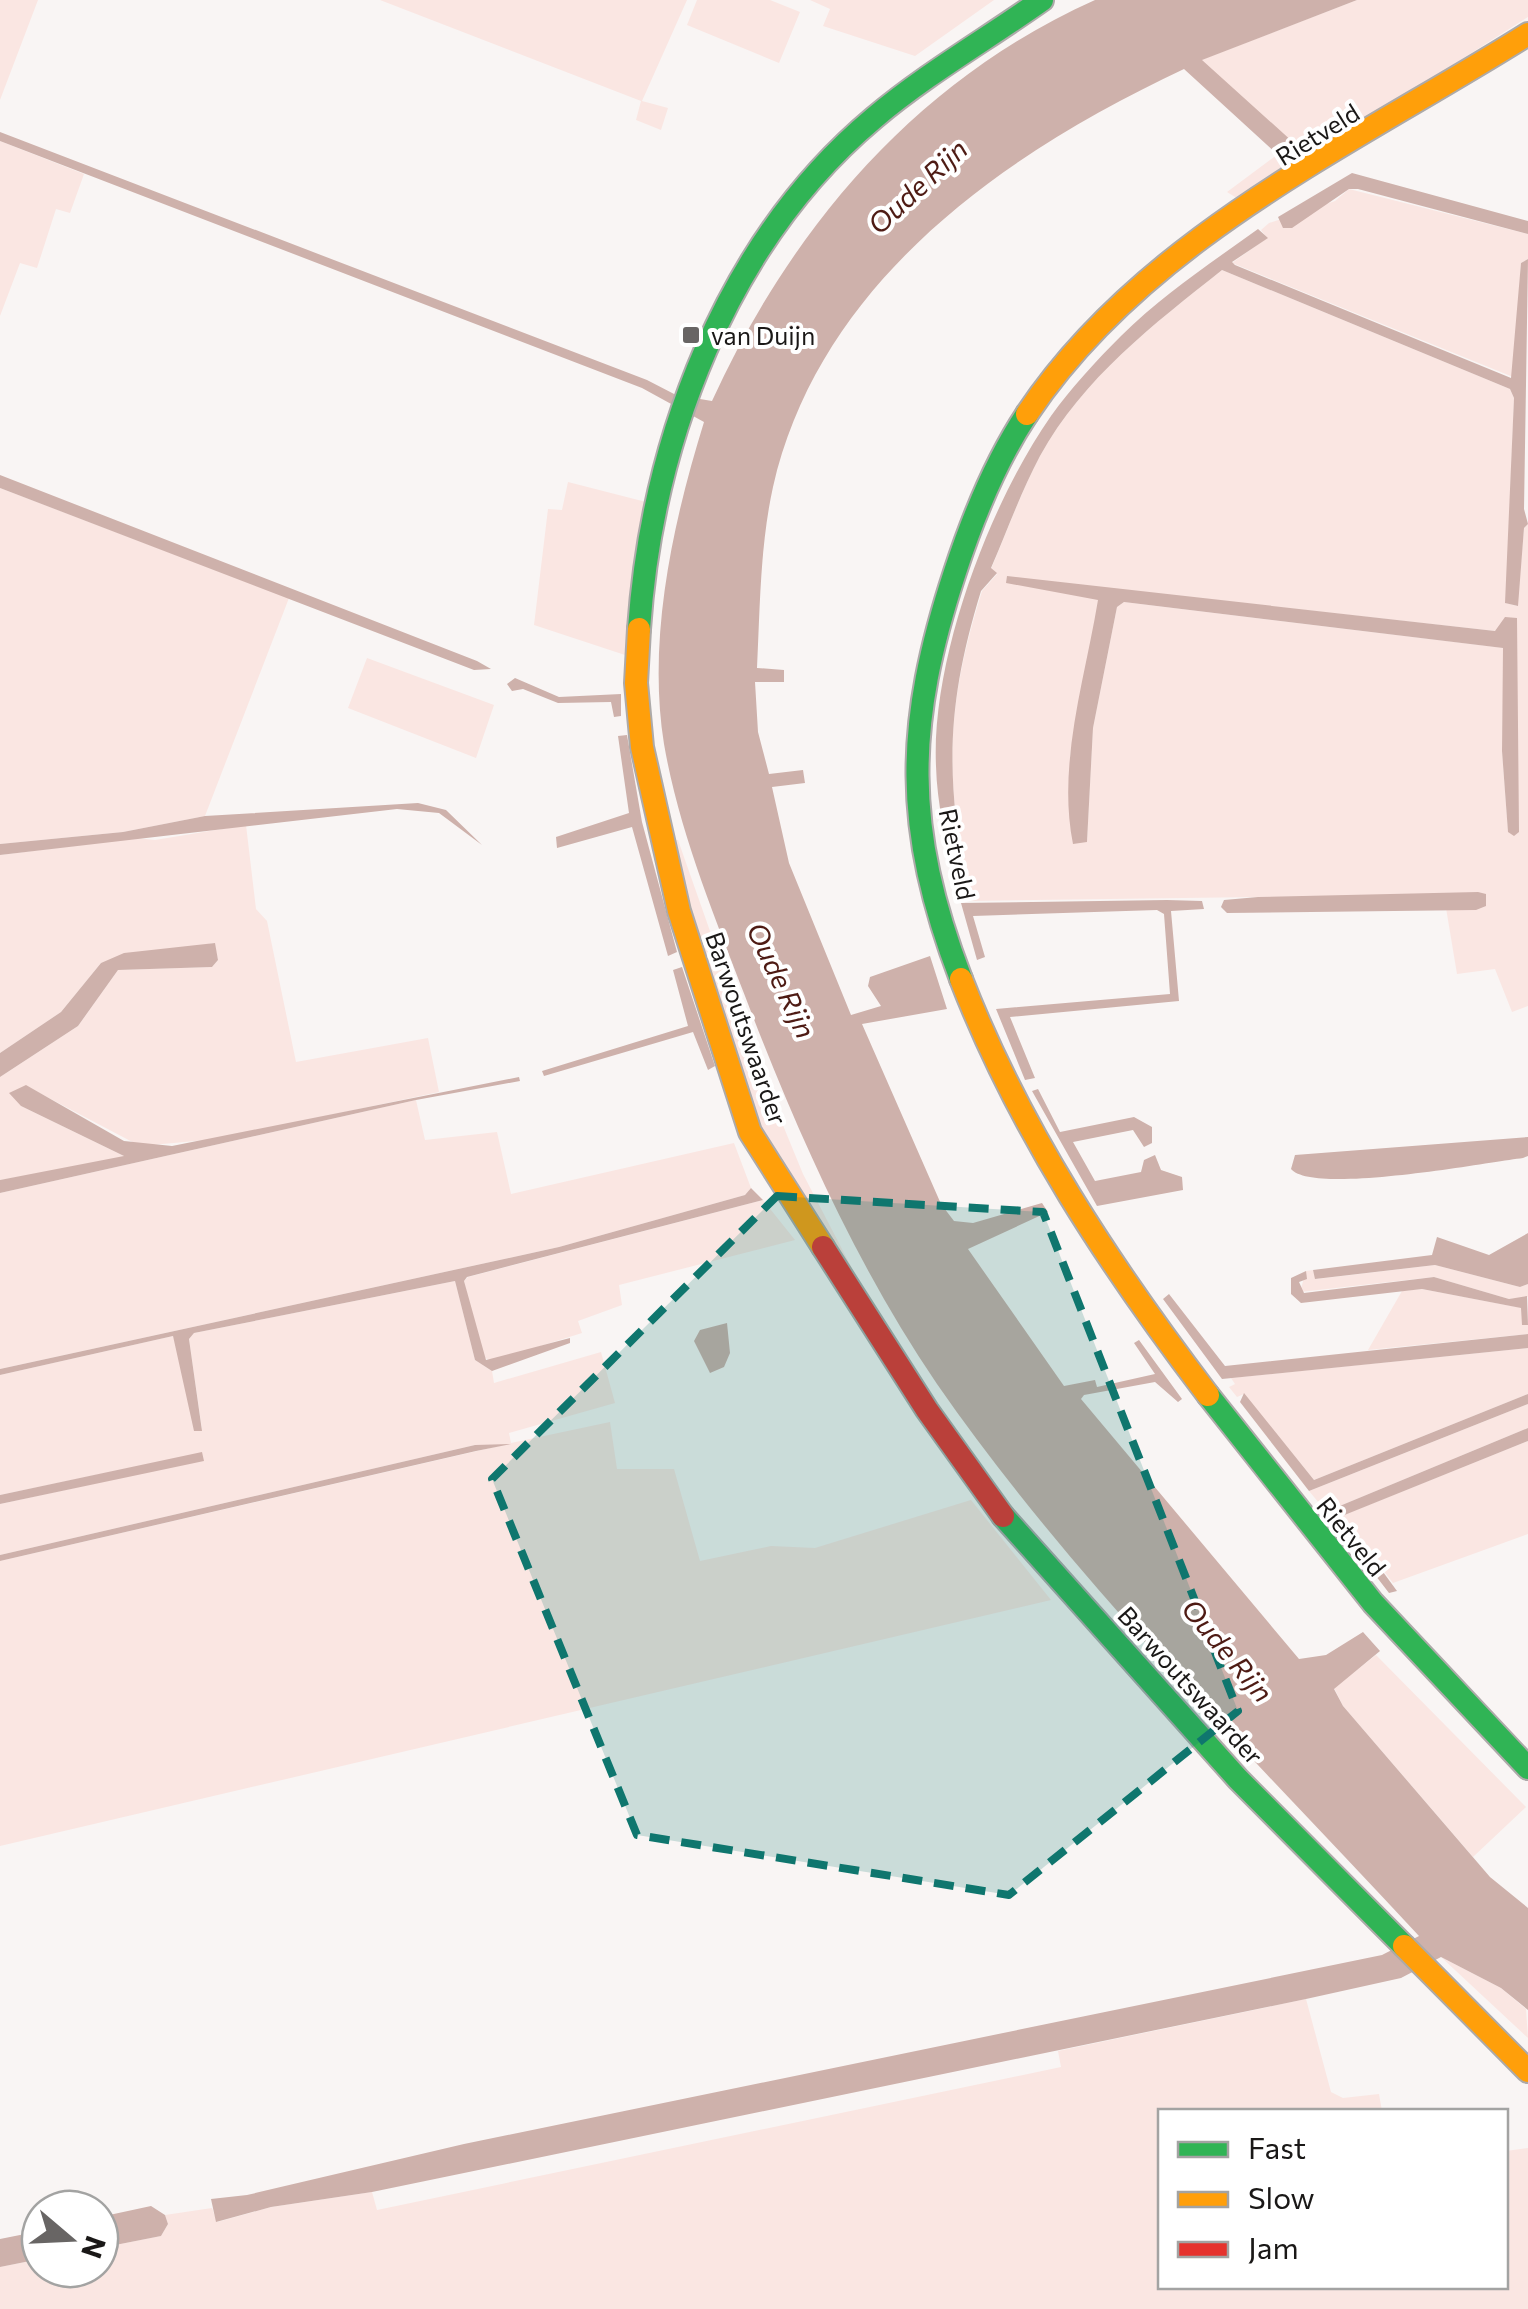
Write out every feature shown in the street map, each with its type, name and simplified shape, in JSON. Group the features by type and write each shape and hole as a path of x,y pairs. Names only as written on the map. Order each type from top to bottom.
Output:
{"street":[{"name":"Barwoutswaarder","path":"1042,0 901,98 811,178 769,233 733,294 690,388 665,462 642,591 638,705 650,791 679,911 750,1132 927,1410 1000,1512 1238,1779 1425,1972 1528,2071"},
{"name":"Rietveld","path":"1528,34 1346,146 1146,281 1052,378 1018,426 963,546 924,684 915,764 926,858 957,963 998,1069 1043,1158 1116,1269 1297,1512 1430,1672 1528,1768"}],"highlighted area":[{"path":"777,1196 1043,1212 1238,1711 1009,1895 637,1835 492,1479"}],"shaded area":[{"path":"0,0 38,0 0,100"},
{"path":"380,0 687,0 642,101 668,108 661,130 636,120 641,101"},
{"path":"697,0 770,0 800,12 779,63 687,25"},
{"path":"810,0 994,0 915,56 823,26 830,9"},
{"path":"1357,0 1528,0 1528,17 1240,200 1227,192 1293,143 1201,60"},
{"path":"0,141 84,174 70,213 56,209 37,268 20,263 0,316"},
{"path":"1349,189 1528,234 1528,259 1521,263 1513,377 1232,263 1267,238 1261,230 1269,223 1335,201"},
{"path":"1222,270 1510,389 1514,398 1506,603 1517,606 1524,528 1528,524 1528,1006 1512,1012 1495,969 1457,974 1446,908 1486,907 1258,897 969,901 956,817 953,745 961,673 982,591 997,574 991,569 1014,512 1057,428 1122,354","holes":["1106,588 1495,631 1504,625 1508,831 1502,751 1504,648 1124,602 1117,607 1093,728 1087,841 1070,757 1099,599"]},
{"path":"568,482 646,502 625,655 534,625 548,509 562,510"},
{"path":"0,488 289,598 205,816 123,832 0,844"},
{"path":"367,658 494,705 476,758 348,708"},
{"path":"246,825 256,909 267,921 296,1062 428,1038 439,1092 218,1139 140,1146 26,1086 21,1106 124,1156 0,1180 0,1077 78,1026 118,970 212,967 218,960 214,943 101,963 61,1012 0,1053 0,855 136,838 155,840"},
{"path":"672,840 678,840 750,1045 803,1174 856,1276 801,1198 758,1124 713,996"},
{"path":"416,1100 425,1140 497,1132 511,1194 734,1143 751,1188 745,1195 559,1247 0,1369 0,1193"},
{"path":"763,1200 795,1240 619,1285 622,1305 578,1321 582,1333 493,1361 482,1357 464,1281 468,1277"},
{"path":"1435,1265 1520,1287 1528,1284 1528,1297 1509,1299 1434,1277 1300,1292 1306,1271 1313,1270 1316,1279"},
{"path":"455,1281 475,1360 492,1371 494,1383 601,1352 615,1403 509,1433 511,1443 610,1422 617,1469 674,1469 700,1561 771,1546 815,1548 971,1500 1051,1600 0,1846 0,1561 503,1445 475,1445 0,1555 0,1504 203,1460 201,1453 0,1495 0,1375 173,1336 202,1430 189,1339 194,1333"},
{"path":"1422,1289 1522,1308 1522,1324 1528,1325 1528,1334 1368,1350 1402,1291"},
{"path":"1528,1348 1528,1394 1314,1480 1244,1394 1237,1397 1229,1387 1235,1384 1231,1378"},
{"path":"1528,1404 1528,1428 1330,1510 1329,1515 1309,1491"},
{"path":"1528,1441 1528,1534 1393,1583 1341,1516"},
{"path":"1376,1655 1526,1807 1473,1857 1343,1706 1334,1688"},
{"path":"1441,1957 1501,1988 1526,2009 1528,2038"},
{"path":"1306,1999 1331,2092 1343,2098 1379,2094 1382,2109 1158,2109 1158,2289 1508,2289 1508,2151 1528,2148 1528,2309 0,2309 0,2267 20,2263 20,2289 120,2289 120,2244 161,2236 168,2224 165,2215 212,2208 217,2222 271,2207 372,2192 377,2210 1061,2067 1058,2051"}],"water":[{"name":"Oude Rijn","path":"1095,0 1357,0 1202,60 1294,143 1279,156 1184,69 1051,141 988,184 929,232 876,286 832,347 797,413 773,487 763,554 757,668 784,670 784,682 755,682 758,732 769,774 803,770 805,783 772,787 789,863 851,1015 881,1006 868,986 870,977 930,956 947,1009 862,1024 941,1204 954,1221 973,1223 1042,1203 1048,1212 968,1249 1064,1386 1095,1380 1097,1387 1155,1374 1134,1343 1139,1340 1182,1399 1178,1402 1155,1382 1084,1395 1081,1399 1299,1659 1326,1655 1363,1632 1380,1651 1334,1689 1343,1706 1490,1877 1528,1908 1528,2010 1501,1988 1441,1957 1401,1978 1306,1999 372,2192 271,2207 216,2222 211,2199 247,2195 464,2144 1382,1955 1419,1936 1168,1668 1048,1530 937,1384 880,1292 830,1196 785,1096 710,904 688,841 664,744 659,663 666,581 682,500 704,422 642,388 0,141 0,132 647,380 676,395 712,401 781,276 822,218 867,165 917,115 972,71 1031,33"},
{"path":"1352,173 1528,221 1528,234 1358,189 1349,189 1292,228 1283,228 1278,217"},
{"path":"1258,229 1268,238 1232,262 1235,265 1511,378 1521,263 1528,259 1524,509 1528,524 1524,528 1518,606 1505,603 1514,398 1510,389 1222,270 1146,332 1099,377 1057,428 1020,498 991,568 997,573 981,591 956,700 954,802 965,879 954,878 938,794 937,724 954,631 986,536 1028,452 1075,385 1137,321"},
{"path":"0,475 491,669 474,670 0,488"},
{"path":"1007,576 1495,631 1505,617 1517,618 1519,832 1514,836 1508,832 1502,751 1503,648 1124,602 1117,607 1093,728 1087,842 1073,844 1069,814 1070,752 1098,600 1006,583"},
{"path":"515,678 559,697 621,694 621,716 614,717 611,702 558,703 523,689 512,691 507,684"},
{"path":"627,735 642,822 677,952 668,956 632,827 557,848 556,837 629,813 618,736"},
{"path":"418,803 446,810 482,845 439,813 397,809 0,855 0,844 123,832 205,816"},
{"path":"1486,894 1486,906 1476,910 1227,913 1221,907 1224,900 1258,897"},
{"path":"1202,901 1204,909 1171,911 1179,1001 1010,1017 1035,1078 1025,1080 996,1009 1170,994 1164,914 1157,910 973,916 985,957 977,960 961,903"},
{"path":"215,943 218,960 212,967 118,970 78,1026 0,1077 0,1053 61,1012 101,963 124,953"},
{"path":"682,967 715,1066 708,1070 693,1032 544,1076 542,1071 688,1026 673,970"},
{"path":"519,1077 520,1081 416,1100 0,1193 0,1180 124,1156 21,1106 9,1093 26,1085 124,1141 172,1146"},
{"path":"1038,1089 1060,1132 1134,1117 1152,1127 1152,1143 1144,1147 1133,1130 1073,1142 1095,1181 1141,1172 1144,1160 1155,1155 1161,1170 1182,1177 1183,1190 1097,1206 1032,1091"},
{"path":"1528,1137 1528,1156 1523,1158 1438,1171 1331,1179 1306,1176 1291,1169 1295,1155"},
{"path":"751,1188 763,1200 467,1277 464,1281 486,1360 570,1338 570,1343 492,1371 475,1360 455,1281 194,1333 189,1339 202,1431 194,1431 173,1336 0,1375 0,1369 559,1247 745,1195"},
{"path":"1528,1233 1528,1284 1520,1287 1435,1265 1315,1279 1313,1270 1432,1255 1437,1237 1489,1255"},
{"path":"1306,1271 1307,1279 1299,1282 1304,1293 1434,1277 1509,1299 1527,1296 1528,1325 1522,1325 1521,1308 1422,1289 1301,1303 1291,1294 1291,1278"},
{"path":"1169,1294 1225,1366 1528,1334 1528,1348 1222,1379 1163,1299"},
{"path":"727,1323 730,1353 724,1367 710,1373 694,1341 700,1330"},
{"path":"1244,1393 1314,1480 1528,1394 1528,1404 1309,1491 1240,1402"},
{"path":"1528,1428 1528,1441 1342,1516 1397,1591 1389,1593 1329,1515 1330,1510"},
{"path":"511,1444 0,1561 0,1555 475,1445"},
{"path":"202,1452 204,1461 0,1504 0,1495"},
{"path":"151,2206 165,2215 168,2224 161,2236 120,2244 120,2213"},
{"path":"20,2235 20,2263 0,2267 0,2239"}],"traffic: fast":[{"path":"639,629 660,487 680,417 706,350 738,285 777,224 822,168 874,118 1042,0"},
{"path":"961,979 942,924 920,824 920,728 939,627 962,551 995,471 1027,414"},
{"path":"1208,1395 1373,1603 1528,1768"},
{"path":"1003,1516 1238,1779 1404,1946"}],"traffic: slow":[{"path":"1027,414 1075,352 1130,296 1191,245 1324,156 1528,34"},
{"path":"639,629 636,683 642,747 679,911 750,1132 823,1247"},
{"path":"961,979 1011,1090 1070,1196 1136,1297 1208,1395"},
{"path":"1404,1946 1528,2071"}],"traffic: jam":[{"path":"823,1247 927,1410 1003,1516"}],"place":[{"name":"van Duijn","path":"691,335"}]}
